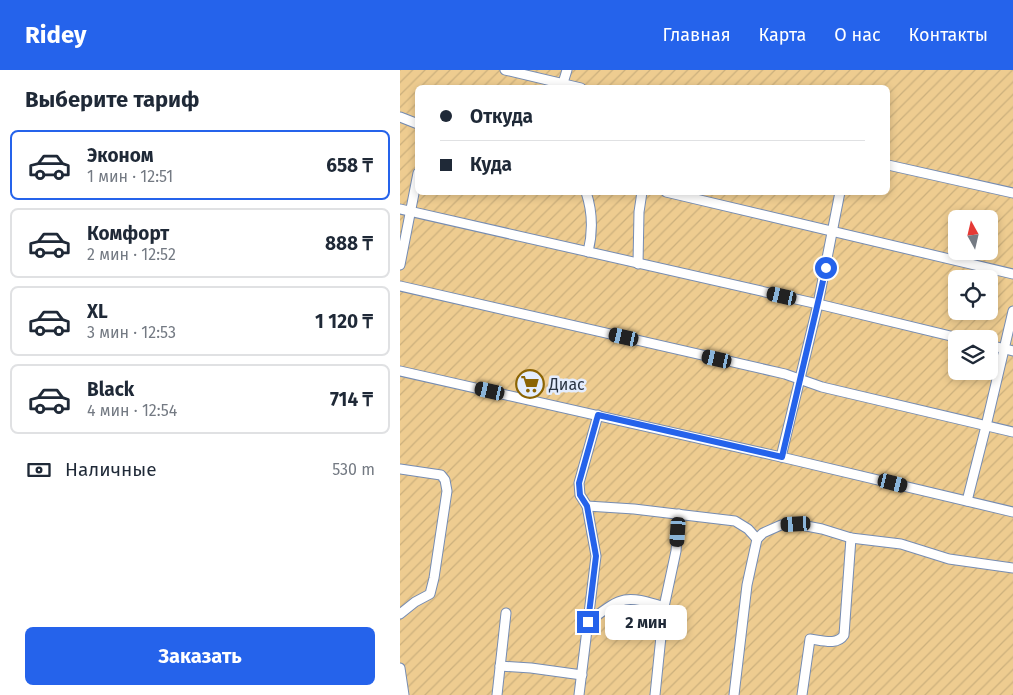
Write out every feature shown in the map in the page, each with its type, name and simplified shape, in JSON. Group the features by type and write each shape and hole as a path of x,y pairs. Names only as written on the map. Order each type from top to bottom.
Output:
{"street":[{"path":"505,70 570,85"},
{"path":"563,83 567,70"},
{"path":"400,117 415,123"},
{"path":"890,166 1013,193"},
{"path":"400,265 415,188"},
{"path":"587,195 592,223 592,237 588,252"},
{"path":"638,264 639,212 642,195"},
{"path":"679,195 1013,274"},
{"path":"782,457 818,304 834,231 840,195"},
{"path":"400,209 948,335"},
{"path":"400,286 785,374 822,387 1013,432"},
{"path":"967,501 1008,350 1013,312"},
{"path":"400,371 782,457 1013,512"},
{"path":"579,695 596,556 587,506 580,495 579,483 598,415"},
{"path":"400,469 441,475 446,480 447,491 430,594 415,602 400,614"},
{"path":"587,506 735,521 748,529 757,539"},
{"path":"655,695 664,607 676,551 679,514"},
{"path":"734,695 747,585 757,539 762,533 781,525 796,524 822,529 851,538 901,544 949,559 1013,568"},
{"path":"802,695 810,639 836,642 842,639 844,635 851,538"},
{"path":"588,622 613,604 625,599 639,599 664,607"},
{"path":"400,602 415,602"},
{"path":"497,695 506,613"},
{"path":"500,666 582,675"},
{"path":"400,668 404,695"}],"shaded area":[{"path":"400,70 1013,70 1013,695 400,695"}],"place":[{"name":"Диас","path":"530,384"}],"route":[{"path":"588,622 596,556 587,506 580,495 579,483 598,415 782,457 826,268"}]}
